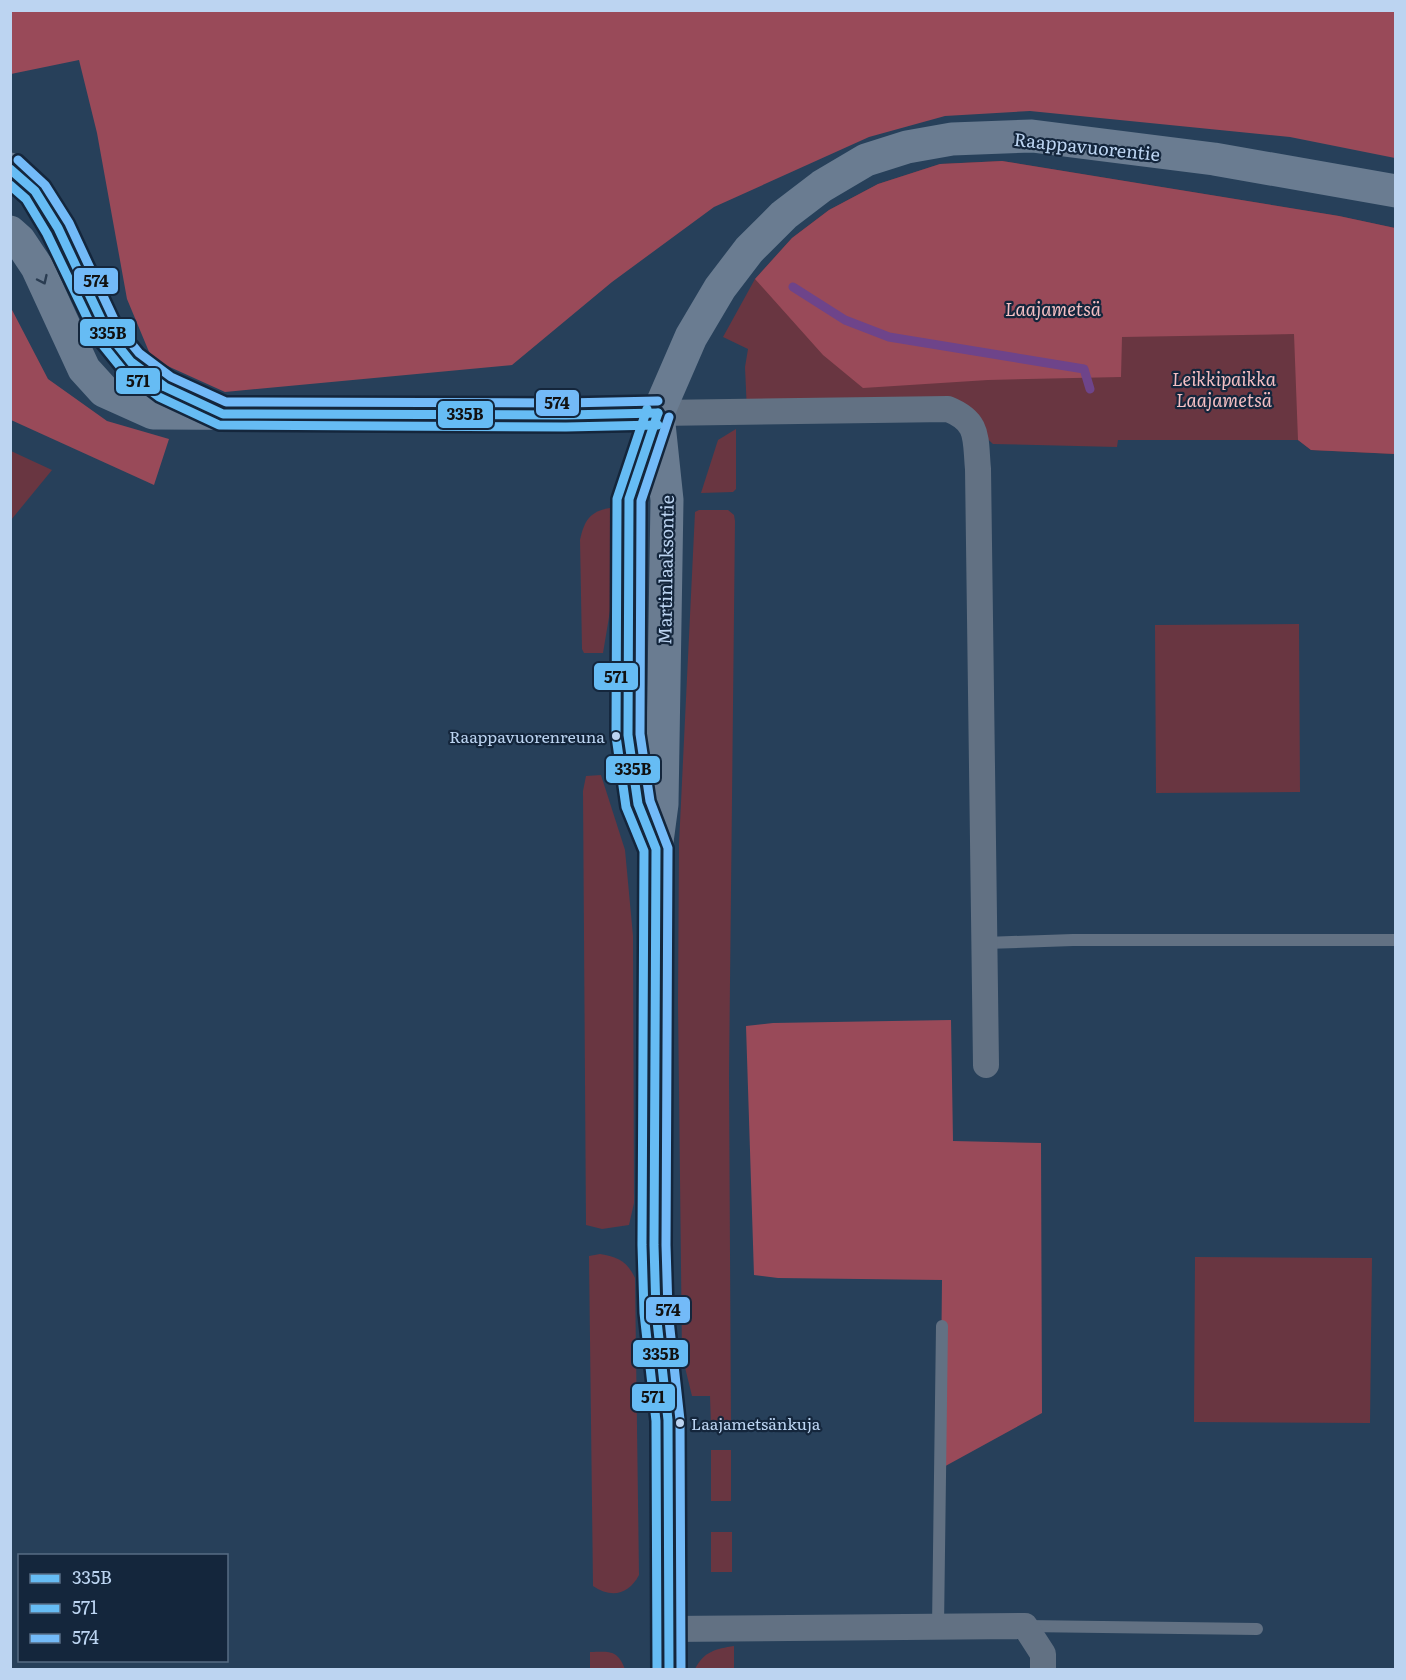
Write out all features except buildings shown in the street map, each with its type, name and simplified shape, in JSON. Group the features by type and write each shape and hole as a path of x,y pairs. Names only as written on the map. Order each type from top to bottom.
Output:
{"main road":[{"name":"Raappavuorentie","path":"658,413 691,337 720,288 749,250 784,215 822,186 866,160 952,139 1032,136 1214,159 1395,191"},
{"path":"10,169 35,192 58,228 107,332 131,362 165,387 223,414"},
{"path":"10,232 19,240 37,267 84,369 104,391 153,413 566,415 658,413"},
{"name":"Martinlaaksontie","path":"658,413 667,500 662,804 656,849 654,1245 656,1312 668,1420 669,1670"}],"street":[{"path":"658,413 948,409 962,415 974,427 978,479 986,1065"},
{"path":"669,1629 1025,1626 1043,1654 1043,1670"}],"lane":[{"path":"985,943 1073,940 1395,940"},
{"path":"938,1627 942,1326"},
{"path":"1025,1626 1257,1629"}],"green space":[{"path":"11,10 1395,11 1395,158 1290,137 1030,111 945,116 869,137 714,207 612,282 512,365 225,392 152,359 127,299 97,133 79,60 11,74"},
{"name":"Laajametsä","path":"1002,161 1339,216 1395,228 1395,454 1311,450 1298,440 1118,440 1117,447 993,444 962,415 747,412 745,367 748,349 723,337 755,279 792,238 829,210 878,184 940,164"},
{"name":"Laajametsä","path":"1002,161 1339,216 1395,228 1395,454 1311,450 1298,440 1294,334 1122,337 1121,377 988,380 863,388 823,355 755,279 792,238 829,210 878,184 940,164"},
{"path":"11,308 48,379 107,421 169,439 154,485 11,420"},
{"path":"736,429 736,489 733,492 701,493 718,440"},
{"path":"11,451 52,470 11,520"},
{"path":"610,508 619,511 619,557 603,653 584,653 582,649 580,540 589,518 603,509"},
{"path":"728,510 734,515 735,521 729,1076 731,1428 711,1427 710,1396 692,1396 682,1355 678,1002 679,844 695,512"},
{"path":"1299,624 1300,792 1156,793 1155,625"},
{"path":"601,775 625,850 633,936 634,1203 629,1225 602,1229 586,1225 583,791 586,776"},
{"path":"951,1020 953,1141 1041,1143 1042,1413 940,1469 942,1280 778,1278 754,1275 746,1026 773,1023"},
{"path":"600,1254 621,1261 635,1278 639,1575 630,1587 613,1593 593,1586 589,1256"},
{"path":"1195,1257 1372,1258 1370,1423 1194,1422"},
{"path":"711,1450 731,1450 731,1501 711,1501"},
{"path":"711,1532 732,1532 732,1572 711,1572"},
{"path":"734,1646 734,1669 695,1669 702,1658 711,1652"},
{"path":"590,1652 612,1653 619,1658 625,1669 590,1669"}],"waterway":[{"path":"793,287 845,320 889,337 1084,369 1090,389"}],"transit line":[{"name":"574","path":"18,160 45,185 69,223 117,326 139,353 171,377 226,402 658,401"},
{"name":"335B","path":"10,169 35,191 58,228 107,332 131,362 165,387 223,414 658,413"},
{"name":"571","path":"10,185 26,199 47,234 97,338 122,369 159,397 219,425 566,427 658,425"},
{"name":"571","path":"647,409 617,499 616,736 626,807 644,851 642,1245 644,1313 656,1421 657,1670"},
{"name":"335B","path":"658,413 629,499 628,735 638,804 656,849 654,1245 656,1312 668,1420 669,1670"},
{"name":"574","path":"669,417 641,501 640,734 650,801 668,848 666,1245 668,1311 680,1420 681,1670"}],"place":[{"name":"Raappavuorenreuna","path":"616,736"},
{"name":"Laajametsänkuja","path":"680,1423"}],"park label":[{"name":"Leikkipaikka Laajametsä","path":"1224,388"}]}
